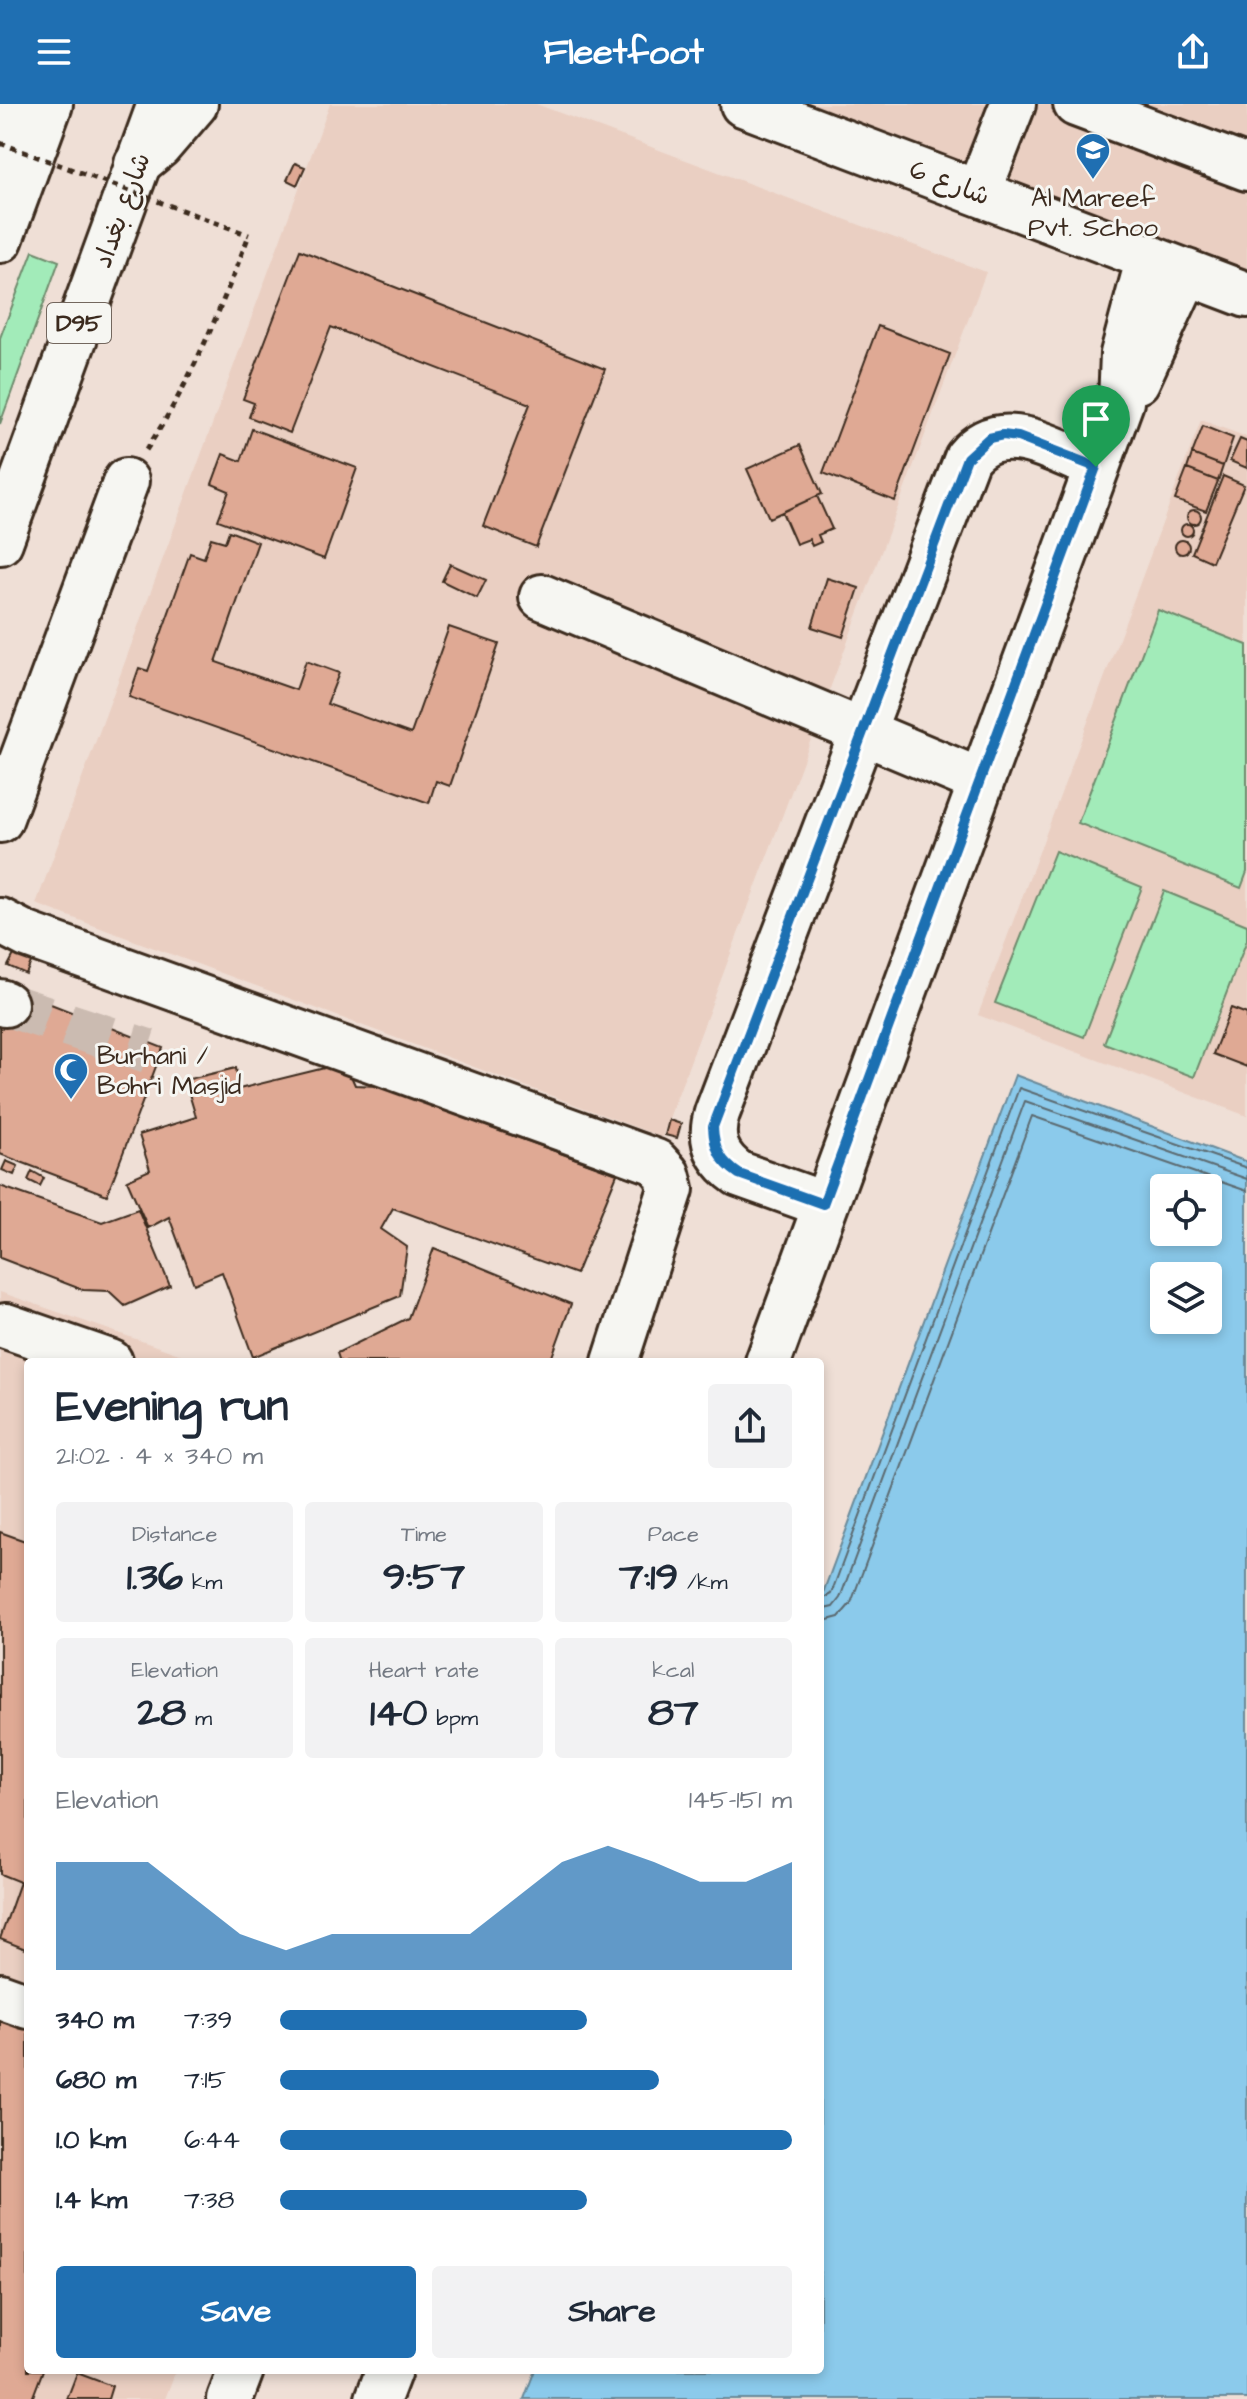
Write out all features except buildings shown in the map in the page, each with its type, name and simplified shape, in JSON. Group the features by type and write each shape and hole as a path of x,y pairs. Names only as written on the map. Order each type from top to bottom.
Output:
{"street":[{"path":"0,171 16,104"},
{"path":"0,240 50,104"},
{"name":"شارع بغداد","path":"0,542 160,104"},
{"path":"137,164 159,146 195,104"},
{"name":"شارع 6","path":"743,104 1247,295"},
{"path":"978,193 1013,104"},
{"path":"1076,104 1247,168"},
{"path":"769,1358 823,1204 1096,467 1121,402 1145,367 1168,265"},
{"path":"823,1204 739,1174 727,1166 713,1141 713,1127 967,458 989,438 1018,437 1096,467"},
{"path":"0,820 126,481"},
{"path":"542,597 980,781"},
{"path":"0,921 27,935 656,1162 667,1174 671,1189 620,1358"},
{"path":"6,1326 98,1358"},
{"path":"0,1996 24,2005"},
{"path":"230,2399 239,2374"},
{"path":"378,2399 387,2374"}],"path":[{"path":"0,143 249,235 227,292 164,424 126,481"}],"shaded area":[{"path":"330,104 536,104 986,272 662,1137 36,904"},
{"name":"Al Mareef Pvt. Schoo","path":"731,104 1247,104 1247,294"},
{"path":"1201,420 1247,437 1247,1116 978,1015"},
{"path":"0,1292 190,1358 24,1358 24,1987 0,1978"},
{"path":"0,1980 24,1989 24,2374 174,2374 165,2399 0,2399"}],"green space":[{"path":"33,251 59,261 0,424 0,338"},
{"path":"1158,610 1247,645 1247,872 1241,888 1078,823"},
{"path":"1055,851 1142,887 1084,1037 995,1003"},
{"path":"1164,891 1247,925 1247,940 1194,1077 1104,1043"}],"water":[{"path":"1015,1075 1247,1162 1247,2399 524,2399 533,2374 824,2374 824,1590"}],"tunnel":[{"path":"5,1004 148,1051"}],"place":[{"name":"Al Mareef Pvt. Schoo","path":"1093,181"},
{"name":"Burhani / Bohri Masjid","path":"71,1101"}],"route":[{"path":"1003,435 1018,437 1096,467 823,1204 739,1174 727,1166 713,1141 717,1113 967,458 989,438 1003,435"}]}
